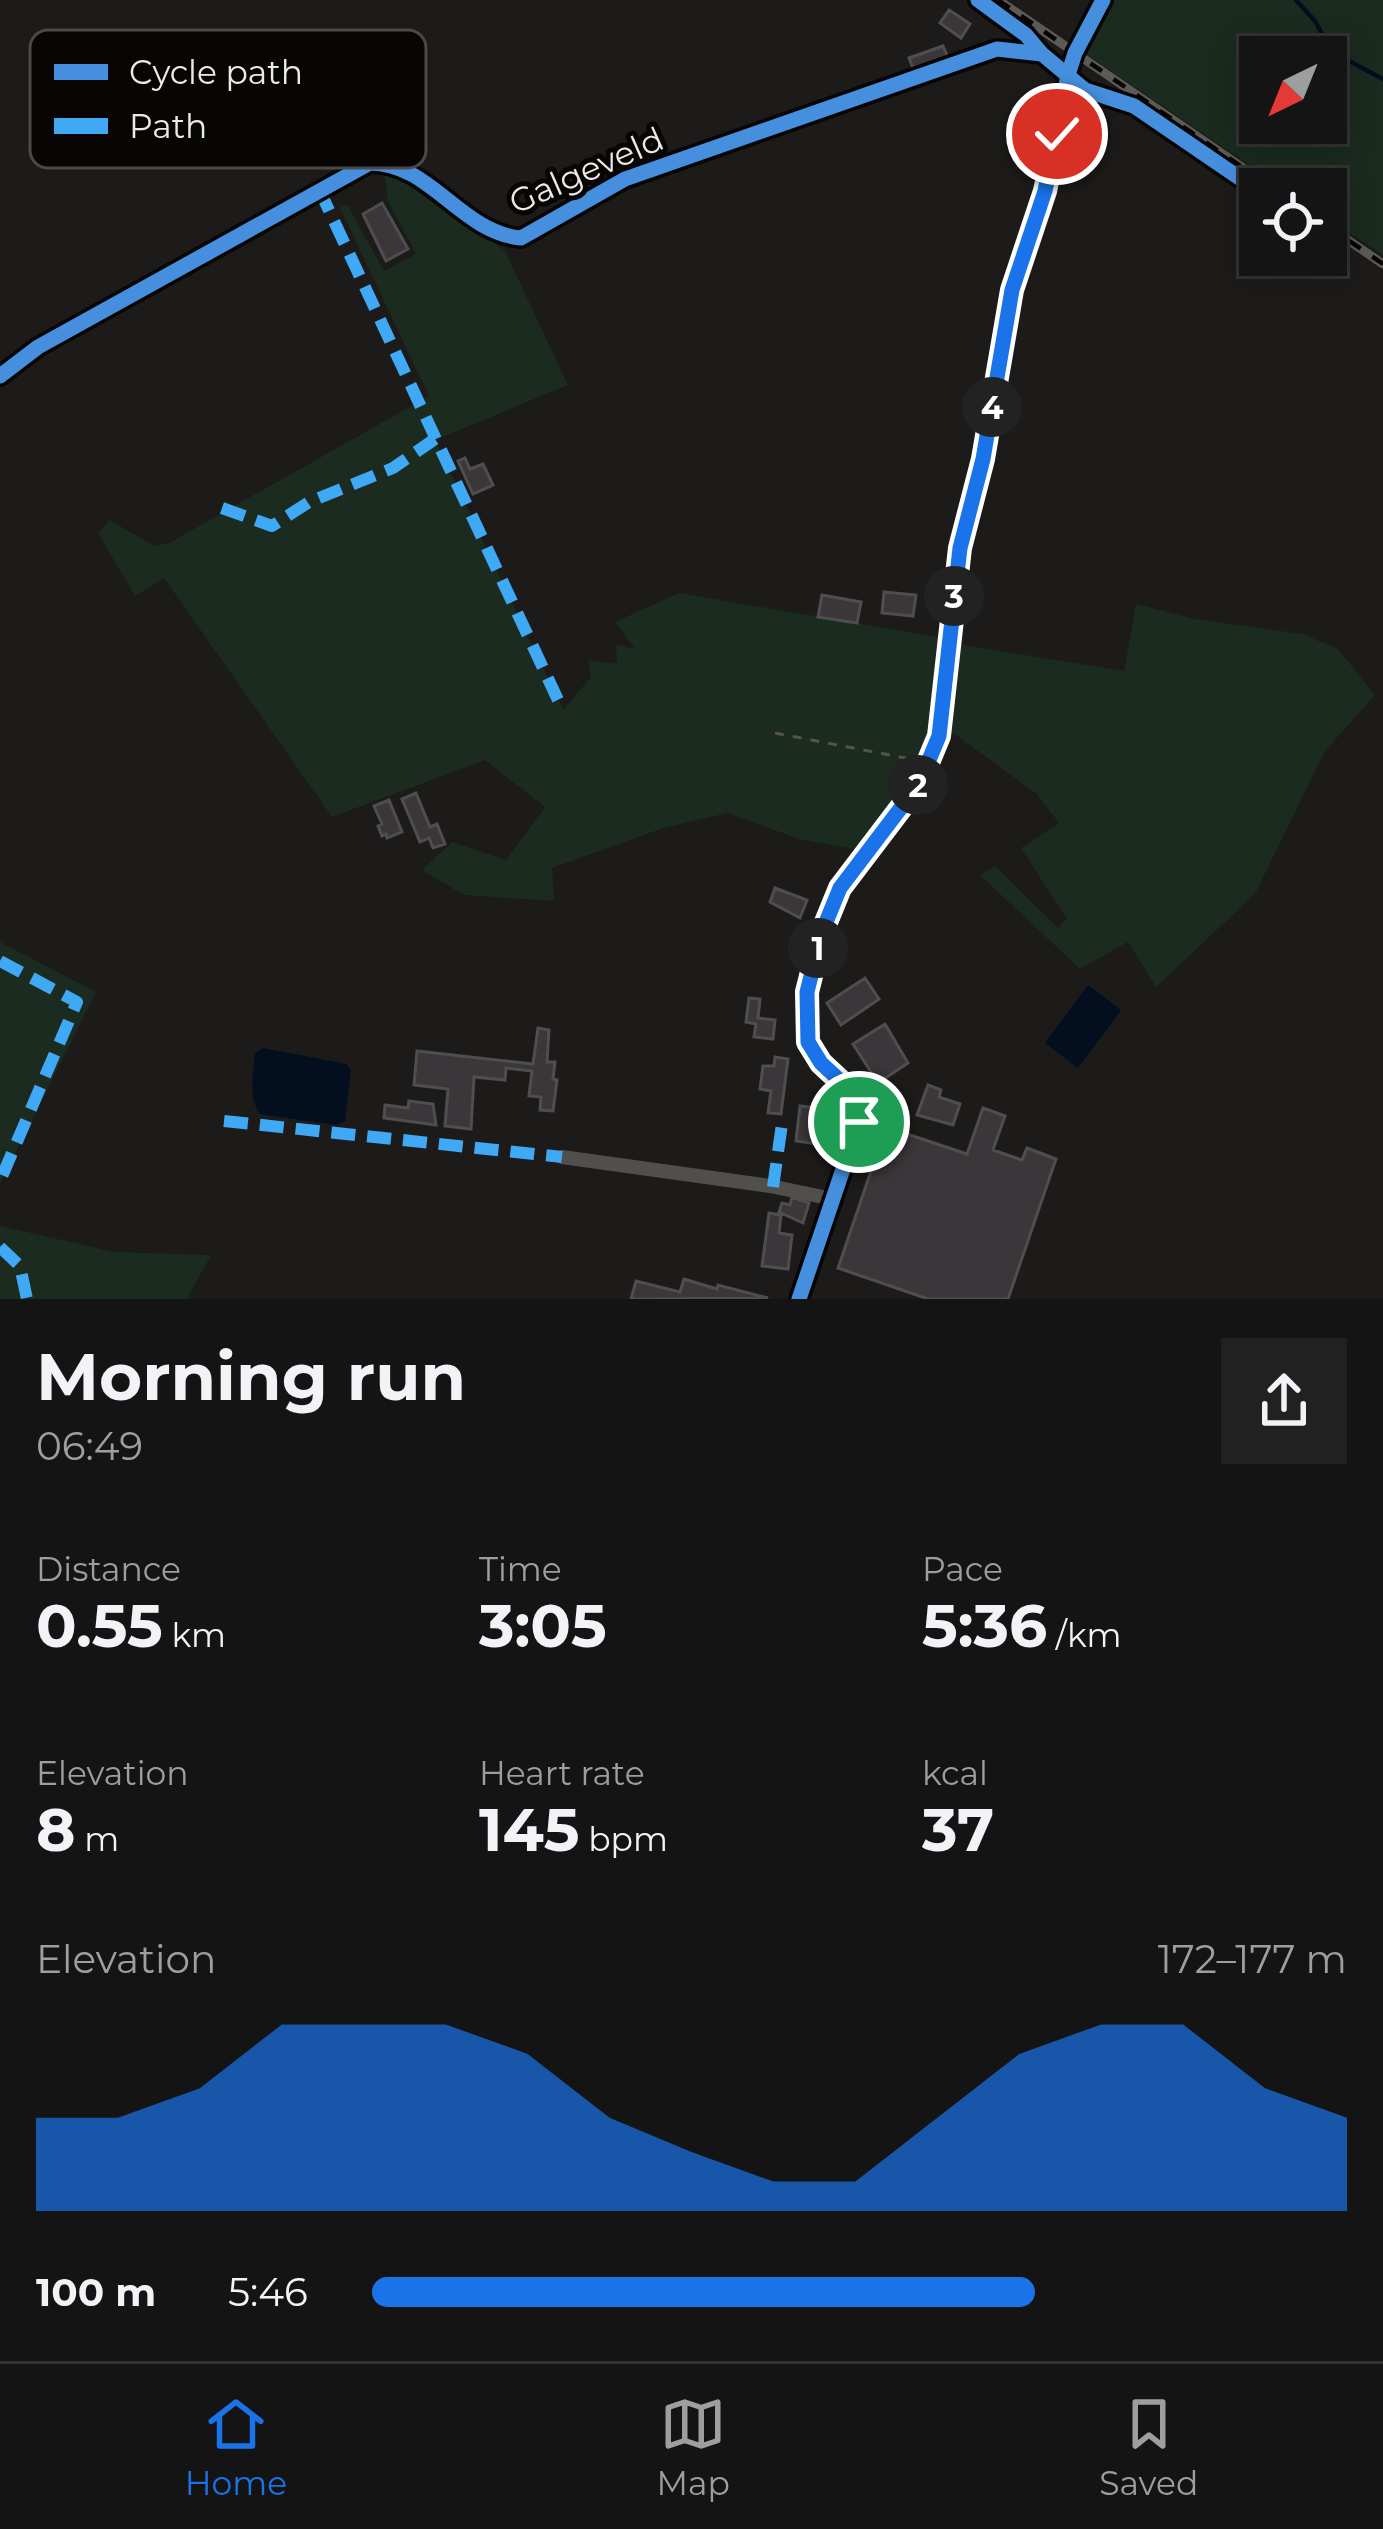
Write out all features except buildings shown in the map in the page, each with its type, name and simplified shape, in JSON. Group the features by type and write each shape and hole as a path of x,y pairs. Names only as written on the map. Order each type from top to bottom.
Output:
{"street":[{"path":"978,0 1026,34 1068,75"},
{"path":"799,1299 859,1122 850,1090 821,1063 808,1042 807,992 822,932 840,888 904,806 930,763 942,717 960,548 983,459 1012,290 1049,178 1075,52 1103,0"},
{"name":"Galgeveld","path":"403,168 482,225 521,238 625,179 997,49 1042,54"},
{"name":"Galgeveld","path":"0,376 38,347 361,168"},
{"path":"562,1157 833,1199"}],"path":[{"path":"775,733 930,763"}],"green space":[{"path":"1109,0 1383,0 1383,255 1347,231 1347,168 1254,168 1082,51"},
{"path":"383,168 422,183 505,251 568,385 435,440 563,710 591,677 588,660 617,664 616,644 635,649 615,622 679,593 944,638 923,753 900,798 858,850 799,839 728,813 666,827 552,868 554,901 464,895 422,870 452,842 506,860 545,807 485,760 332,817 164,578 135,596 98,533 110,520 154,546 169,543 429,396 340,208 347,204 384,271 416,254 388,201"},
{"path":"1136,604 1194,619 1302,634 1338,649 1375,695 1325,751 1255,894 1156,987 1128,942 1080,969 980,875 995,866 1058,928 1067,919 1021,848 1059,823 1037,794 949,730 958,644 1124,671"},
{"path":"0,942 96,992 0,1184"},
{"path":"0,1226 115,1252 211,1255 187,1299 0,1299"}],"water":[{"path":"1088,985 1121,1010 1078,1068 1045,1043"},
{"path":"263,1048 346,1064 351,1070 345,1121 336,1125 260,1114 253,1077 255,1054"}],"waterway":[{"path":"1103,16 1111,0"},
{"path":"1296,0 1315,21 1332,52 1383,79"}],"railway":[{"path":"998,0 1243,168"},
{"path":"1347,239 1383,264"}],"marked path":[{"path":"319,189 558,700"},
{"path":"222,508 272,526 309,502 393,468 435,439"},
{"path":"0,961 77,1002 0,1181"},
{"path":"224,1121 562,1157"},
{"path":"773,1187 782,1124"},
{"path":"0,1247 20,1266 27,1299"}],"cycle path":[{"path":"978,0 1026,35 1085,90 1134,106 1239,178"},
{"path":"799,1299 859,1122 850,1090 821,1063 808,1042 807,992 822,932 840,888 919,784 939,737 960,548 983,459 1012,289 1045,191 1068,75 1103,0"},
{"path":"397,168 480,224 521,238 625,179 997,49 1042,54"},
{"path":"0,376 38,347 361,168"}],"route":[{"path":"859,1122 850,1090 821,1063 808,1042 807,992 822,932 840,888 919,784 939,736 960,548 983,459 1012,290 1045,191 1057,134"}]}
